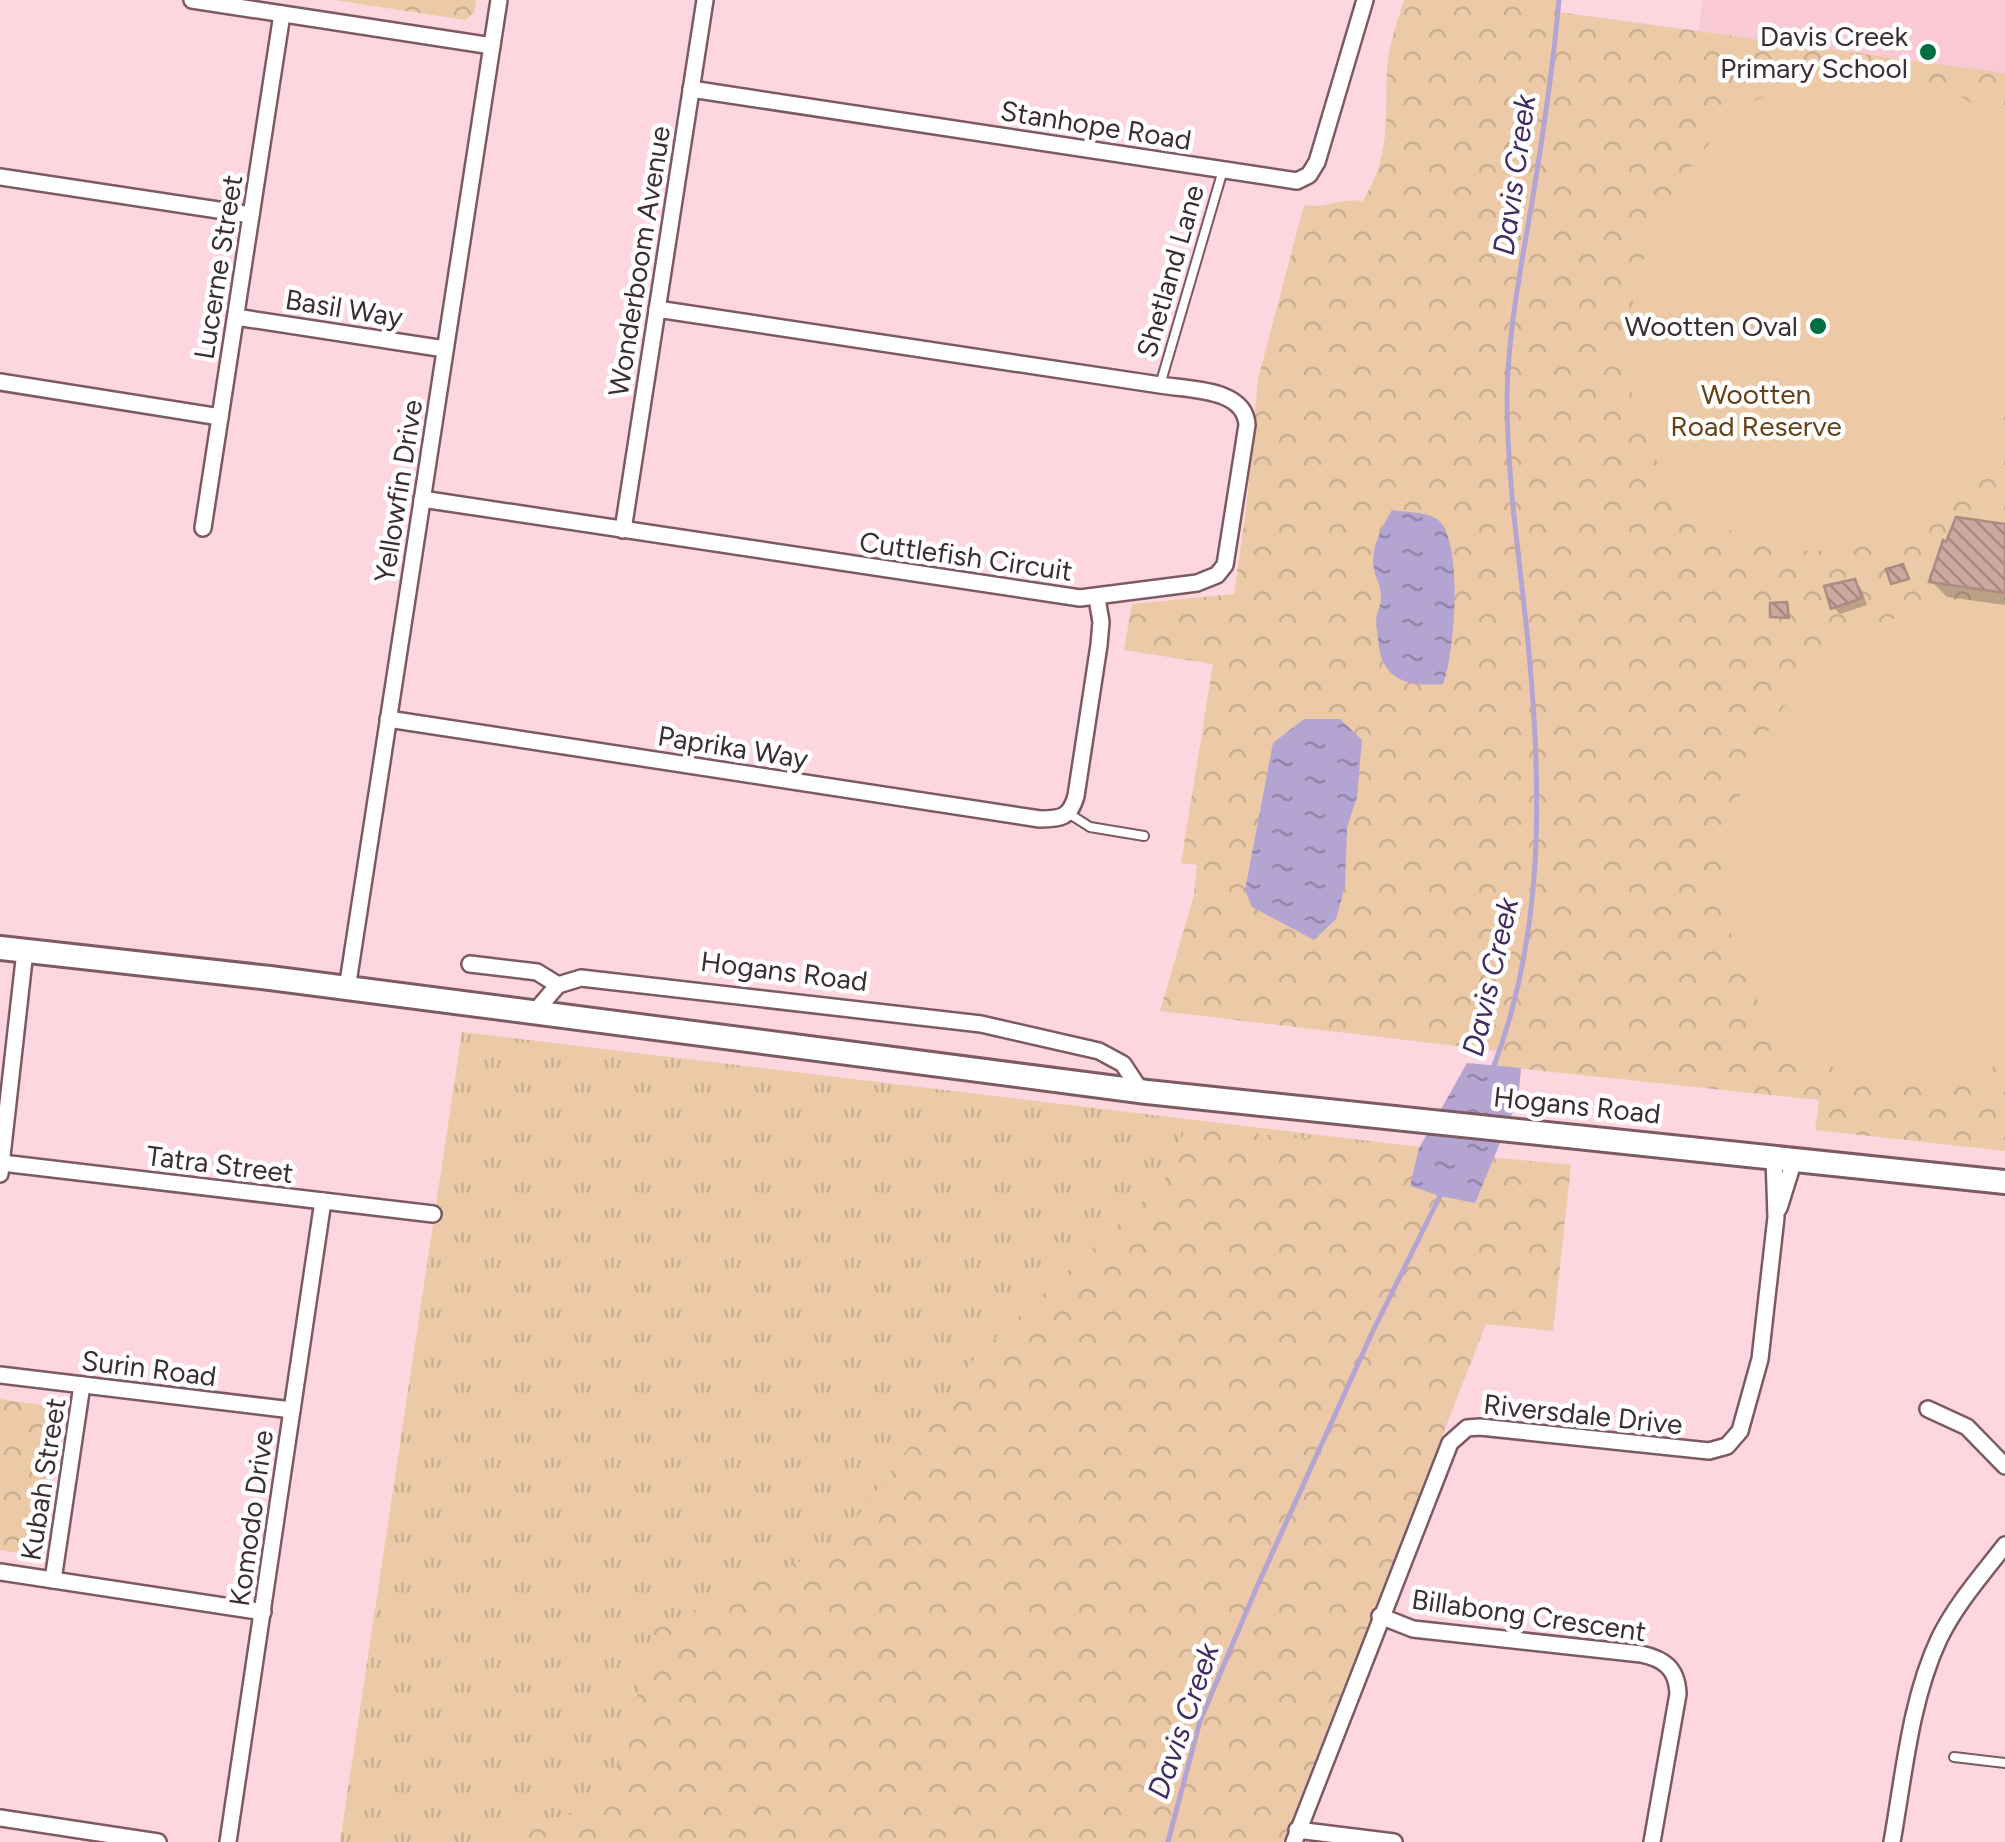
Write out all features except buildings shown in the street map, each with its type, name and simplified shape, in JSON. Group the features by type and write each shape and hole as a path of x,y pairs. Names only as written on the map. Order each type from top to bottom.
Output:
{"street":[{"path":"192,0 492,46"},
{"name":"Yellowfin Drive","path":"347,989 499,0"},
{"name":"Wonderboom Avenue","path":"624,530 705,0"},
{"name":"Stanhope Road","path":"691,89 1297,181 1314,169 1365,0"},
{"name":"Lucerne Street","path":"202,528 282,14"},
{"path":"0,177 251,216"},
{"name":"Cuttlefish Circuit","path":"422,499 1043,594 1098,598 1196,583 1218,575 1224,565 1246,433 1245,411 1226,397 657,309"},
{"name":"Basil Way","path":"236,317 445,349"},
{"path":"0,382 220,417"},
{"path":"1068,814 1076,796 1099,645 1098,598"},
{"name":"Paprika Way","path":"388,719 1040,819 1061,819 1068,814"},
{"name":"Hogans Road","path":"0,948 1141,1090 2005,1182"},
{"path":"1,1168 25,951"},
{"path":"470,964 536,972 558,985 533,1014"},
{"name":"Hogans Road","path":"558,985 573,978 590,978 1010,1029 1116,1058 1141,1090"},
{"name":"Riversdale Drive","path":"1296,1836 1450,1443 1467,1428 1710,1451 1734,1440 1743,1425 1760,1359 1784,1158"},
{"name":"Tatra Street","path":"1,1168 433,1214"},
{"name":"Komodo Drive","path":"228,1842 324,1201"},
{"name":"Surin Road","path":"0,1375 292,1410"},
{"name":"Kubah Street","path":"53,1580 82,1385"},
{"path":"1928,1409 1967,1427 2005,1466"},
{"path":"1892,1842 1926,1672 1949,1620 2005,1544"},
{"path":"1987,1568 2005,1556"},
{"path":"0,1572 262,1612"},
{"name":"Billabong Crescent","path":"1380,1616 1413,1628 1641,1654 1668,1665 1676,1678 1678,1694 1652,1842"},
{"path":"0,1818 150,1841"},
{"path":"1296,1836 1394,1842"}],"lane":[{"name":"Shetland Lane","path":"1160,385 1223,170"},
{"name":"Paprika Way","path":"1068,814 1090,827 1144,836"},
{"path":"1954,1757 2005,1762"}],"shaded area":[{"name":"Davis Creek Primary School","path":"1702,0 2005,0 2005,73 1699,31"}],"green space":[{"path":"334,0 476,0 474,13 465,20"},
{"name":"Wootten Road Reserve","path":"1404,0 1559,0 1559,12 2005,73 2005,1151 1815,1130 1819,1100 1495,1066 1499,1051 1160,1011 1194,895 1197,865 1181,863 1213,664 1124,650 1132,604 1234,594 1258,379 1304,205 1363,201 1372,184 1385,137 1389,52"},
{"name":"Wootten Oval","path":"1860,68 1901,74 1940,86 1975,106 2005,134 2003,428 1963,482 1911,527 1847,548 1787,549 1746,538 1724,527 1678,488 1648,443 1632,392 1628,338 1637,283 1655,230 1682,180 1715,137 1754,102 1779,88 1818,74"},
{"path":"1958,606 2005,613 2005,1061 1946,1082 1885,1084 1845,1073 1778,1026 1739,962 1726,886 1736,807 1768,732 1817,668 1881,624"},
{"path":"462,1032 1462,1152 1168,1842 340,1842"},
{"path":"1186,1127 1571,1165 1553,1331 1486,1324 1283,1842 484,1842 609,1800 655,1629 837,1544 978,1354 1164,1182"},
{"path":"0,1399 48,1406 55,1415 36,1547 26,1554 0,1550"}],"water":[{"path":"1392,510 1433,517 1446,530 1455,598 1451,649 1443,684 1417,684 1397,678 1380,652 1376,620 1381,595 1374,554"},
{"path":"1304,719 1340,719 1362,740 1357,797 1347,828 1345,886 1336,919 1314,940 1252,907 1245,890 1273,743"},
{"path":"1467,1063 1521,1068 1518,1100 1475,1203 1410,1186 1419,1148"}],"waterway":[{"name":"Davis Creek","path":"1492,1071 1522,969 1535,865 1533,706 1512,493 1507,397 1512,324 1544,127 1559,0"},
{"name":"Davis Creek","path":"1168,1842 1200,1721 1372,1333 1442,1192"}],"place":[{"name":"Davis Creek Primary School","path":"1928,52"},
{"name":"Wootten Oval","path":"1818,326"}]}
